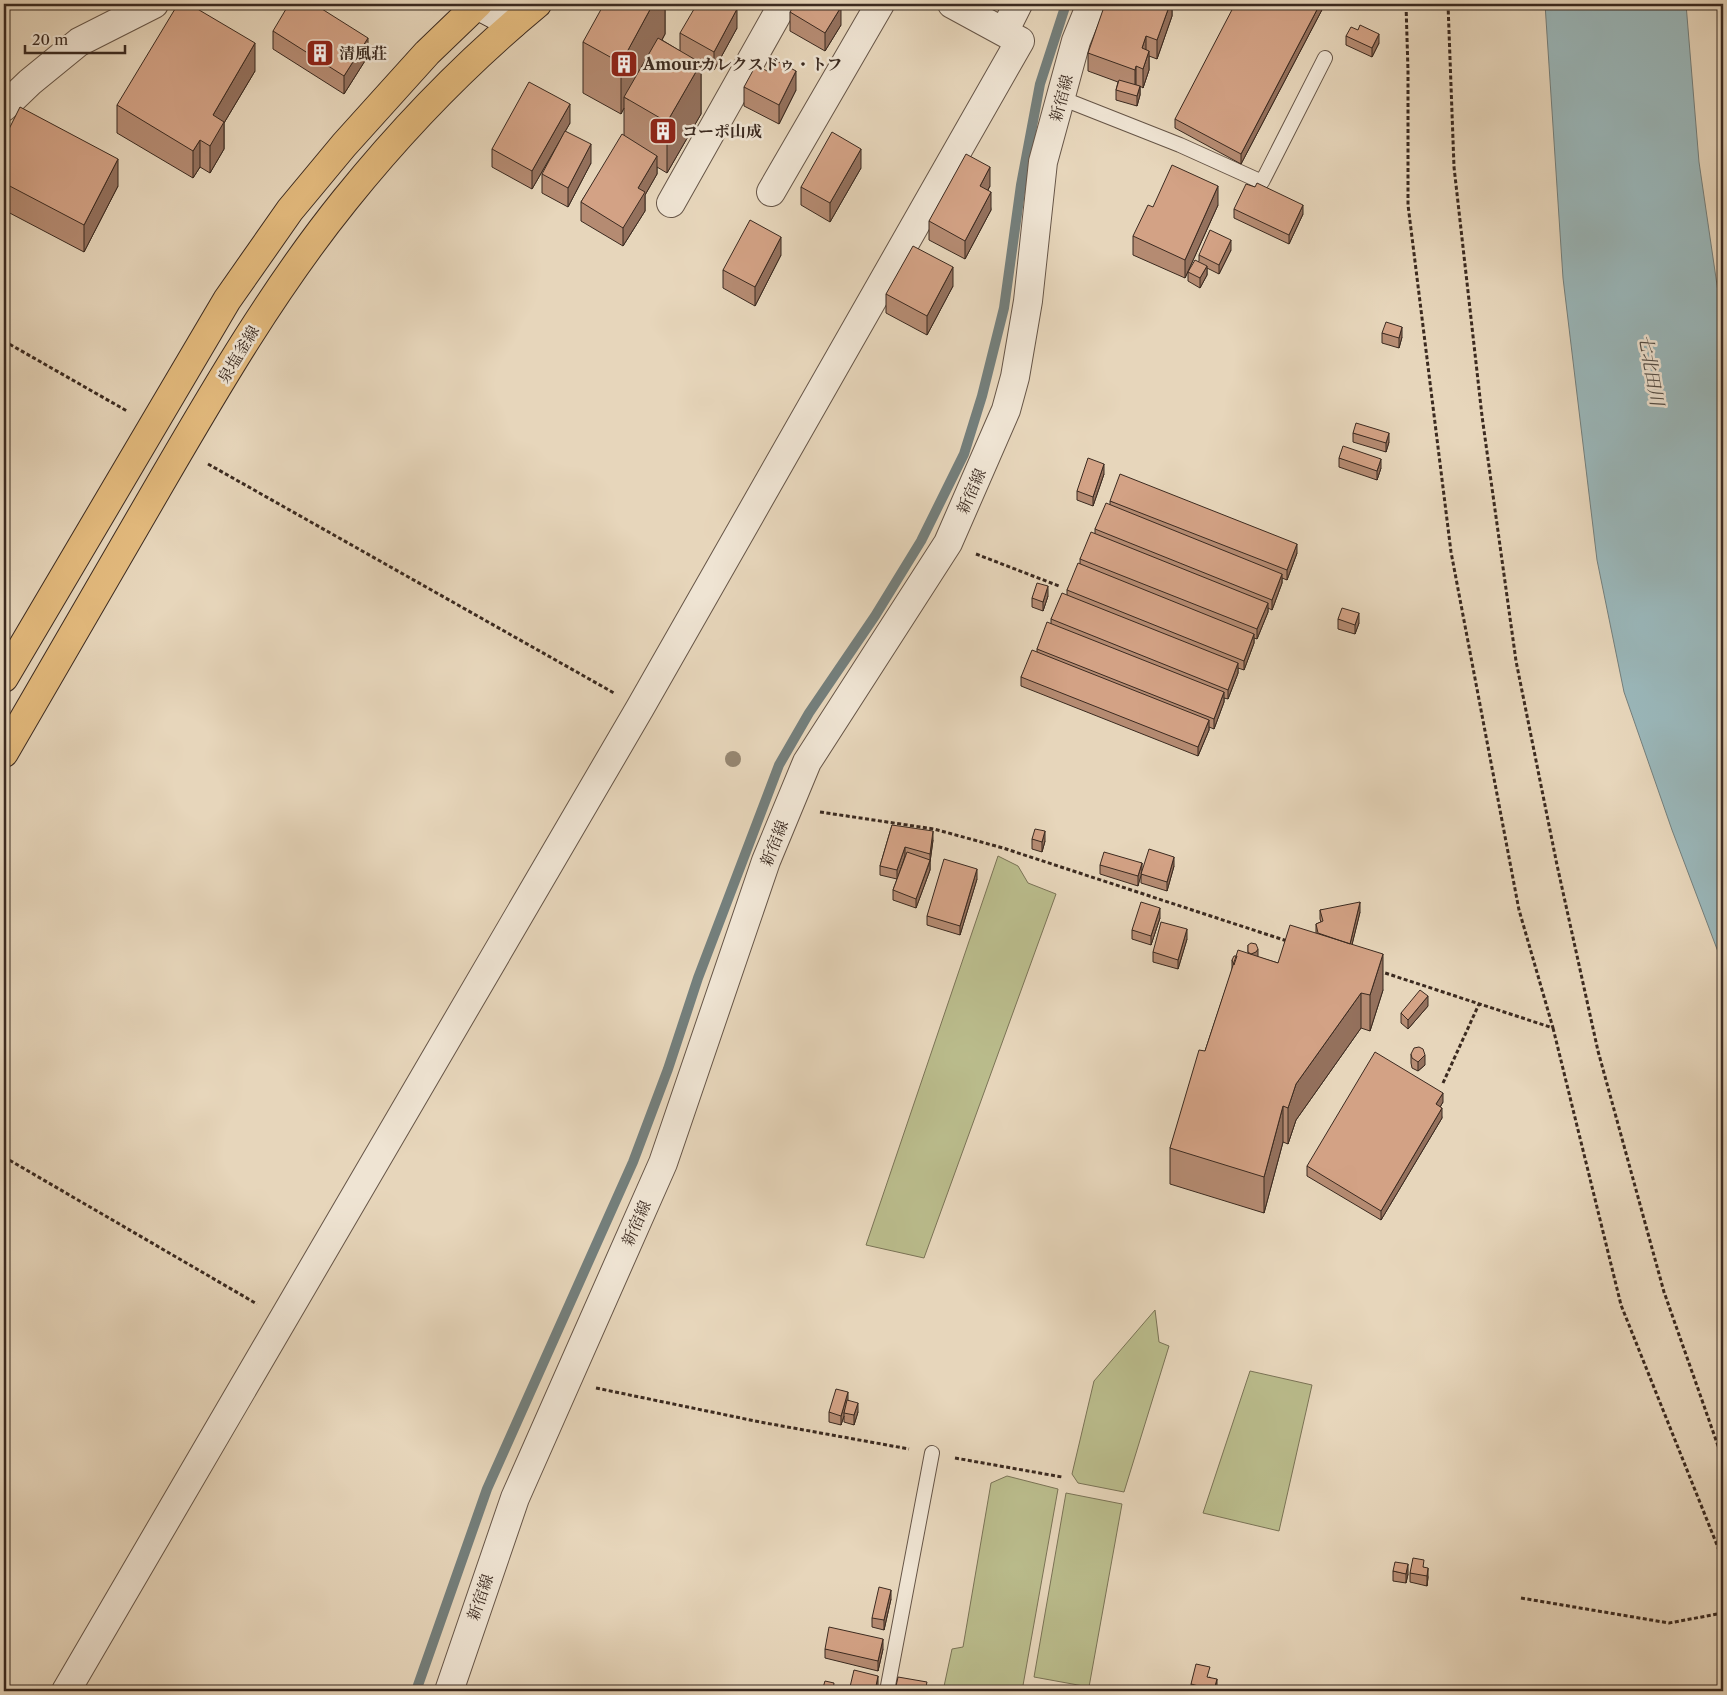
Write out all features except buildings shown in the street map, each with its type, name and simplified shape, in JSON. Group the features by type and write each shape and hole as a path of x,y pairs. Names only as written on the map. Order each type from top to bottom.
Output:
{"main road":[{"path":"4,678 152,424 227,300 290,210 427,54 477,4"},
{"name":"泉塩釜線","path":"4,754 181,448 266,307 344,200 408,127 512,24 537,4"}],"street":[{"path":"4,108 30,82 79,42 154,4"},
{"path":"477,4 512,24"},
{"path":"671,204 783,4"},
{"path":"771,192 880,4"},
{"path":"66,1691 640,708 1020,41 952,4"},
{"path":"1004,32 1018,4"},
{"name":"新宿線","path":"449,1691 515,1498 663,1163 766,861 807,762 948,543 1006,410 1015,378 1028,301 1043,162 1076,41 1091,4"}],"lane":[{"path":"1061,98 1180,145 1262,182 1325,58"},
{"path":"887,1691 932,1453"}],"path":[{"path":"1406,4 1408,205 1451,552 1519,910 1553,1028 1621,1305 1723,1560"},
{"path":"1448,4 1454,167 1484,426 1516,661 1557,865 1598,1051 1664,1292 1723,1460"},
{"path":"4,341 152,424"},
{"path":"181,448 640,708"},
{"path":"948,543 1059,586"},
{"path":"789,807 934,829 994,846 1292,943"},
{"path":"1376,970 1553,1028"},
{"path":"1443,1083 1479,1004"},
{"path":"4,1157 283,1319"},
{"path":"566,1381 760,1422 1062,1477"},
{"path":"1521,1598 1669,1623 1723,1613"}],"green space":[{"path":"998,856 1018,866 1028,883 1056,894 924,1258 866,1245"},
{"path":"1155,1310 1159,1342 1169,1346 1124,1492 1078,1483 1072,1474 1094,1381"},
{"path":"1250,1371 1312,1385 1279,1531 1203,1513"},
{"path":"1007,1476 1058,1489 1022,1691 943,1691 952,1649 963,1647 991,1483"},
{"path":"1066,1493 1122,1504 1089,1687 1034,1677"}],"water":[{"name":"七北田川","path":"1545,4 1686,4 1699,162 1723,326 1723,965 1672,830 1624,692 1597,560 1563,278"}],"waterway":[{"path":"416,1691 487,1489 633,1162 668,1069 698,978 779,765 809,713 875,616 921,541 964,454 982,396 1004,308 1021,185 1040,84 1066,4"}],"place":[{"name":"清風荘","path":"320,53"},
{"name":"Amourカレクスドゥ・トフ","path":"624,64"},
{"name":"コーポ山成","path":"663,131"}]}
